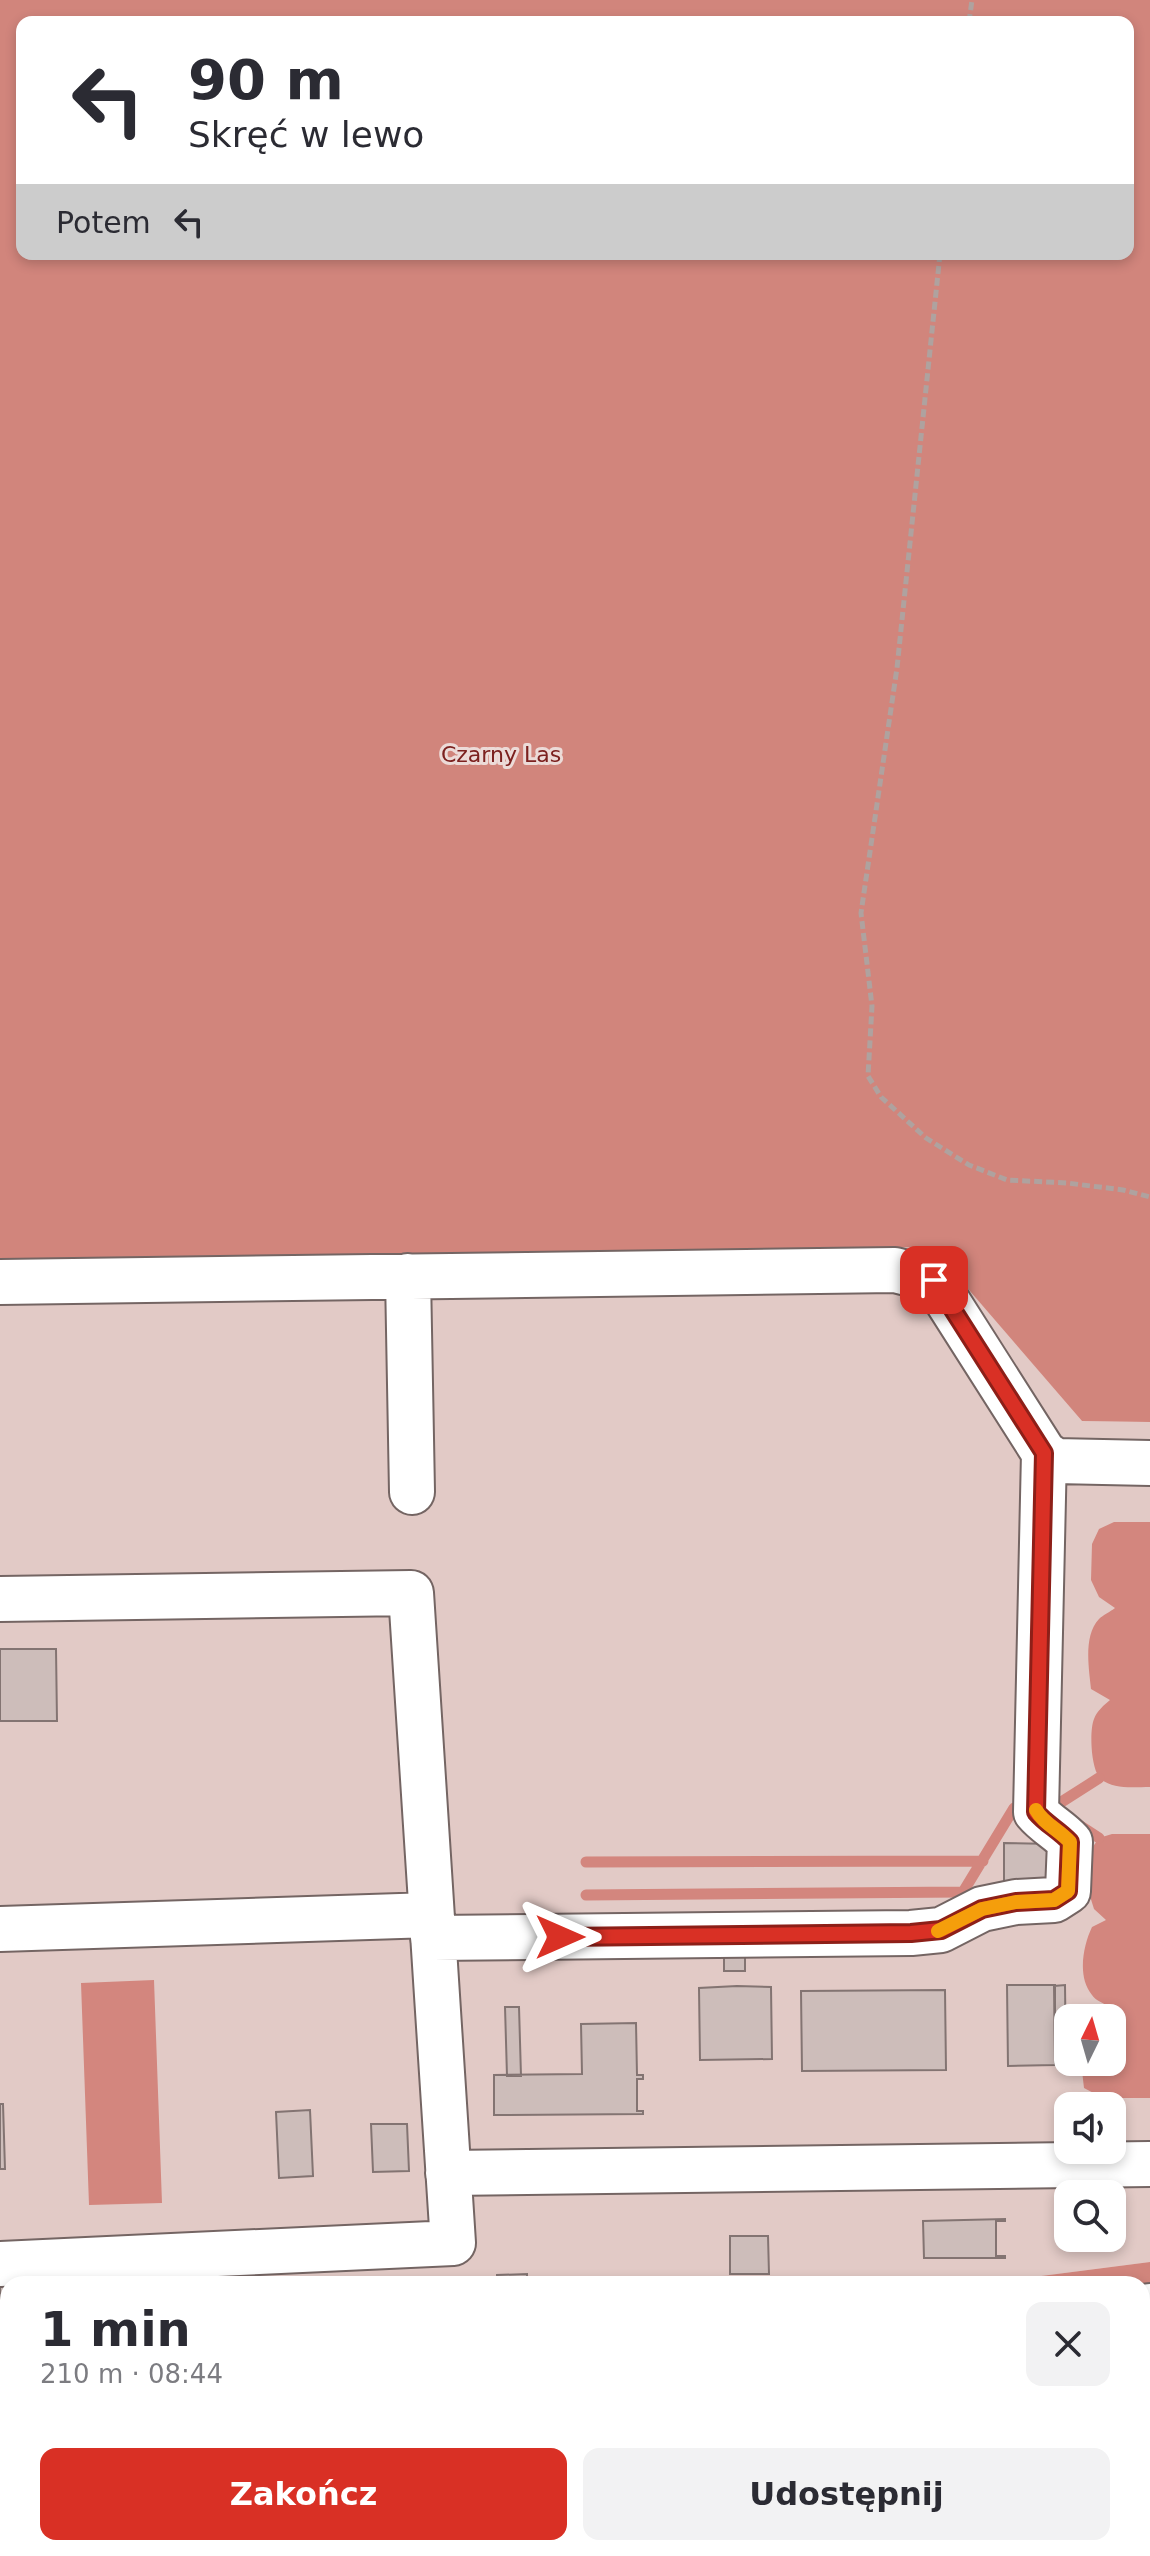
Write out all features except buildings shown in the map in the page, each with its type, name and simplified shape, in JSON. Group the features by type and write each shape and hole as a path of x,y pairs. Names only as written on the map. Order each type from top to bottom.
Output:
{"street":[{"path":"0,1282 895,1270 934,1280 1044,1453 1056,1461 1150,1463"},
{"path":"408,1276 412,1492"},
{"path":"0,1929 432,1927 911,1933 941,1930 982,1909 1016,1902 1054,1900 1068,1891 1070,1842 1059,1830 1042,1820 1036,1807 1044,1453"},
{"path":"0,1599 411,1593 453,2243 0,2264"},
{"path":"448,2173 1150,2164"}],"path":[{"path":"939,260 897,668 861,913 872,1006 868,1076 881,1097 926,1138 969,1165 1007,1180 1081,1185 1150,1197"}],"shaded area":[{"path":"933,1247 1082,1421 1150,1422 1150,2262 1041,2276 0,2276 0,1260"},
{"path":"1114,1522 1150,1522 1150,1787 1106,1783 1098,1775 1093,1760 1094,1719 1110,1700 1091,1689 1089,1643 1099,1619 1115,1608 1099,1597 1091,1580 1092,1544 1099,1529"},
{"path":"1112,1834 1150,1834 1150,2098 1126,2098 1126,2092 1092,2092 1084,2088 1083,2076 1126,2076 1126,2004 1105,2004 1095,1998 1087,1988 1083,1971 1086,1943 1092,1927 1106,1920 1094,1909 1089,1893 1092,1848 1099,1838"},
{"path":"154,1980 162,2203 89,2205 81,1983"}],"green space":[{"name":"Czarny Las","path":"0,0 1150,0 1150,1422 1082,1421 932,1247 0,1260"},
{"path":"1150,2262 1150,2276 1041,2276"}],"waterway":[{"path":"1047,1808 1052,1808 1099,1778"},
{"path":"586,1895 963,1892 1014,1808 1026,1808"},
{"path":"1076,1823 1099,1838"},
{"path":"586,1862 983,1861"}],"slow traffic":[{"path":"938,1931 982,1909 1016,1902 1054,1900 1068,1891 1070,1842 1059,1830 1042,1820 1036,1810"}],"route":[{"path":"560,1937 911,1933 941,1930 982,1909 1016,1902 1054,1900 1068,1891 1070,1842 1036,1812 1044,1453 934,1280"}]}
